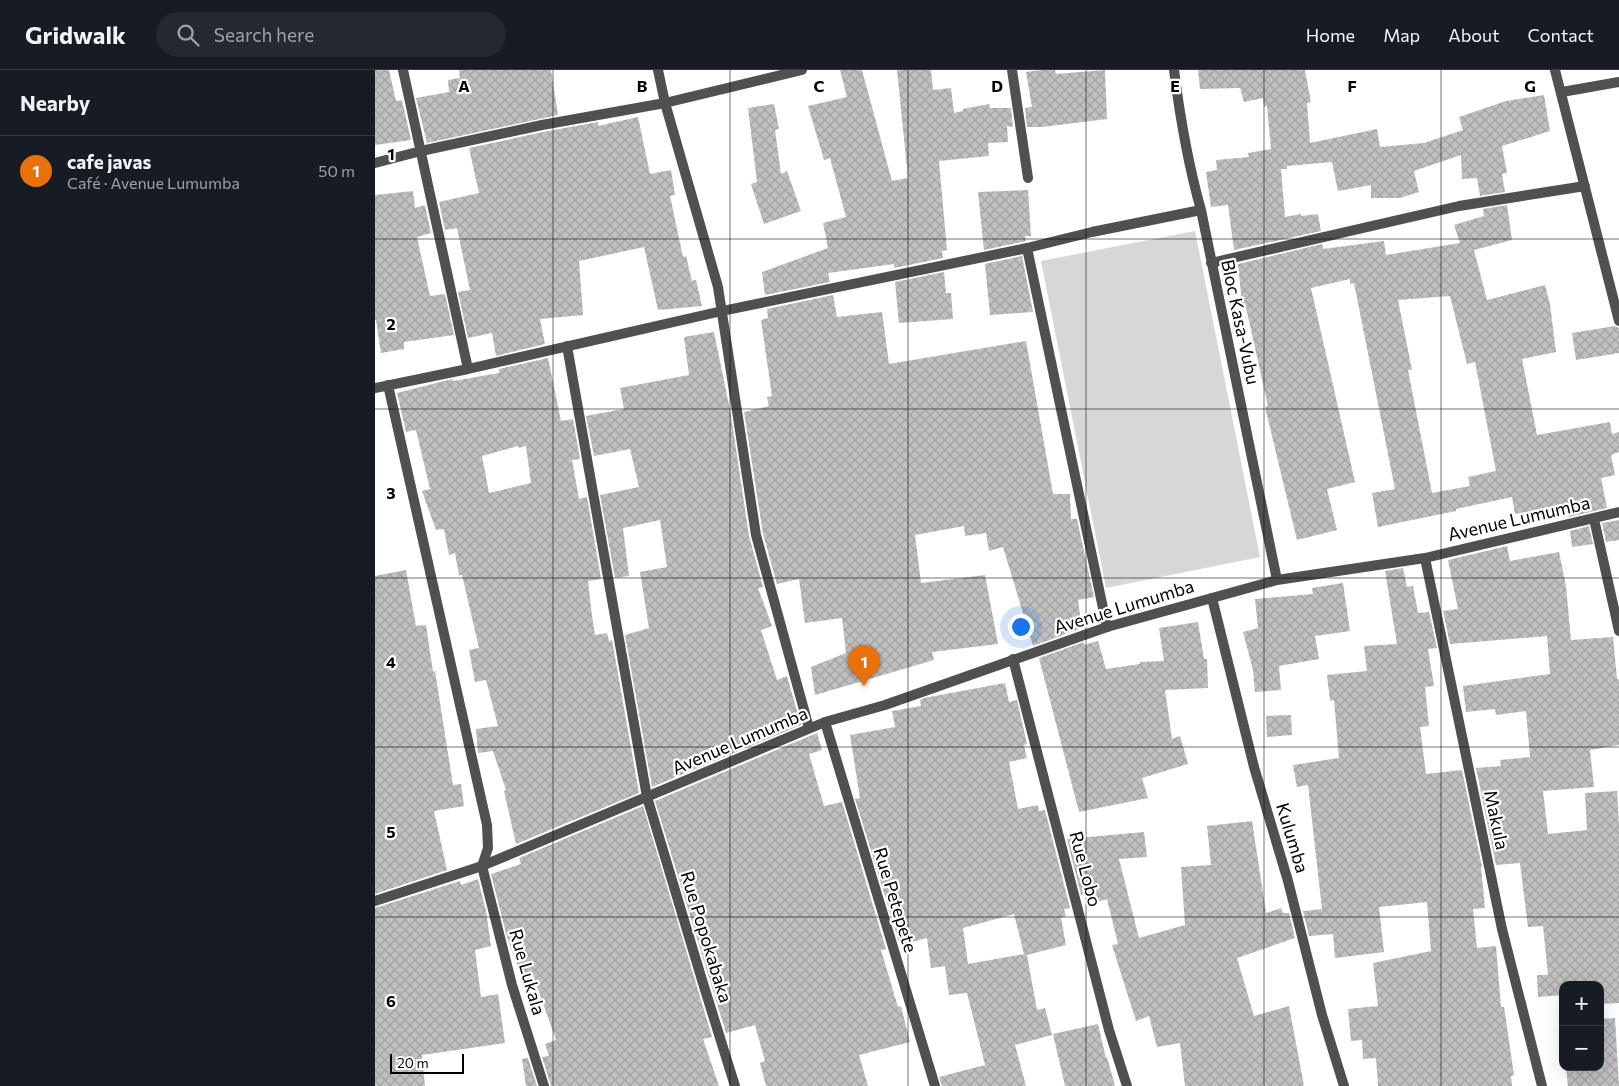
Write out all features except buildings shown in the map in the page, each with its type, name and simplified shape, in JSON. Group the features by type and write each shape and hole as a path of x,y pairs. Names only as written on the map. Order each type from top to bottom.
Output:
{"street":[{"path":"403,70 469,369"},
{"path":"658,70 665,102 718,287 756,535 809,728"},
{"path":"375,163 542,125 665,102 802,70"},
{"path":"1012,70 1028,178"},
{"name":"Bloc Kasa-Vubu","path":"1174,70 1181,124 1201,210 1277,580"},
{"path":"1555,70 1619,321"},
{"path":"1562,92 1619,82"},
{"path":"1211,263 1459,206 1585,186"},
{"path":"375,388 469,369 722,311 1201,210"},
{"path":"1027,248 1107,627"},
{"name":"Rue Popokabaka","path":"567,346 647,797 701,980 735,1086"},
{"path":"388,384 487,825 488,848 482,866"},
{"name":"Avenue Lumumba","path":"375,901 482,866 825,722 885,705 1107,627 1277,580 1425,558 1619,512"},
{"path":"1594,519 1619,631"},
{"name":"Makula","path":"1425,558 1502,929 1542,1086"},
{"name":"Kulumba","path":"1212,598 1254,767 1288,881 1322,1015 1344,1086"},
{"name":"Rue Lobo","path":"1013,659 1109,1030 1127,1086"},
{"name":"Rue Petepete","path":"825,722 935,1086"},
{"name":"Rue Lukala","path":"482,866 512,985 544,1086"}],"shaded area":[{"path":"1195,231 1260,557 1106,588 1041,261"}],"place":[{"name":"cafe javas","path":"864,686"}]}
